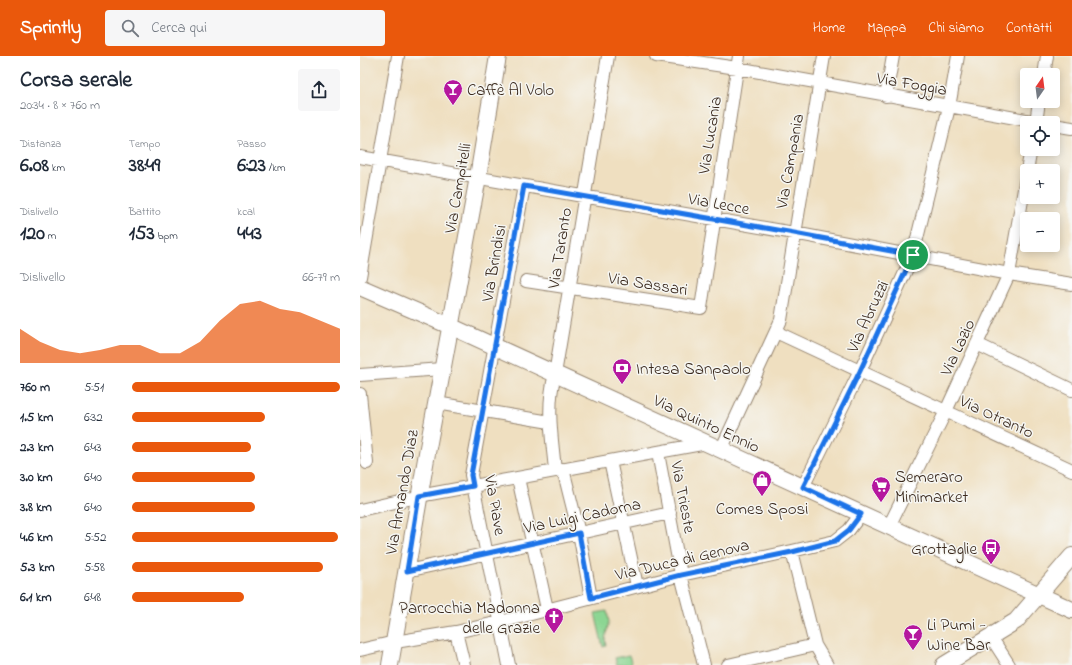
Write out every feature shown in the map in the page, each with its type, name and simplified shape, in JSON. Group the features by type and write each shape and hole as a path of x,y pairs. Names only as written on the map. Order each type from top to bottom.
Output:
{"street":[{"path":"360,277 398,56"},
{"name":"Via Campitelli","path":"450,326 478,177 498,56"},
{"name":"Via Taranto","path":"591,598 579,533 559,470 550,422 551,390 556,374 608,56"},
{"name":"Via Foggia","path":"656,56 736,68 1020,120"},
{"name":"Via Lucania","path":"713,219 738,56"},
{"name":"Via Campania","path":"714,447 781,320 824,56"},
{"path":"886,96 893,56"},
{"name":"Via Abruzzi","path":"803,487 860,371 913,255 949,106 958,56"},
{"path":"1045,68 1047,56"},
{"path":"1060,126 1072,128"},
{"name":"Via Lecce","path":"360,157 794,233 1008,274 1072,284"},
{"name":"Via Brindisi","path":"495,347 524,186"},
{"name":"Via Lazio","path":"889,526 946,411 1008,274 1021,204"},
{"name":"Via Sassari","path":"526,281 701,308 713,219"},
{"name":"Via Quinto Ennio","path":"360,287 556,374 1072,610"},
{"name":"Via Armando Diaz","path":"390,665 450,326"},
{"name":"Via Otranto","path":"776,332 1072,470"},
{"path":"977,344 1072,390"},
{"name":"Via Piave","path":"495,347 471,475 488,553 509,665"},
{"path":"360,375 442,369"},
{"path":"360,394 368,463"},
{"path":"436,403 550,422"},
{"path":"360,510 419,496 559,470 658,453 714,447"},
{"name":"Via Trieste","path":"658,453 681,575 704,665"},
{"path":"610,461 637,586"},
{"path":"518,478 534,543 547,609"},
{"name":"Via Luigi Cadorna","path":"407,571 670,513"},
{"name":"Via Duca di Genova","path":"360,650 500,622 681,575 792,552 835,541 849,530 861,514"},
{"path":"792,552 814,645 827,665"},
{"path":"944,665 1016,621 1072,556"},
{"path":"456,632 464,665"},
{"path":"991,637 1009,665"},
{"path":"728,665 814,645"}],"green space":[{"path":"607,611 609,622 605,639 606,646 603,647 595,613"},
{"path":"629,655 632,665 617,665 615,658"}],"place":[{"name":"Caffè Al Volo","path":"453,106"},
{"name":"Intesa Sanpaolo","path":"622,385"},
{"name":"Comes Sposi","path":"762,497"},
{"name":"Semeraro Minimarket","path":"881,503"},
{"name":"Grottaglie","path":"991,565"},
{"name":"Parrocchia Madonna delle Grazie","path":"554,634"},
{"name":"Li Pumi - Wine Bar","path":"913,651"}],"route":[{"path":"524,186 913,255 860,371 803,487 861,514 849,530 835,541 792,552 681,575 591,598 579,533 407,571 419,496 473,486 471,475 524,186"}]}
